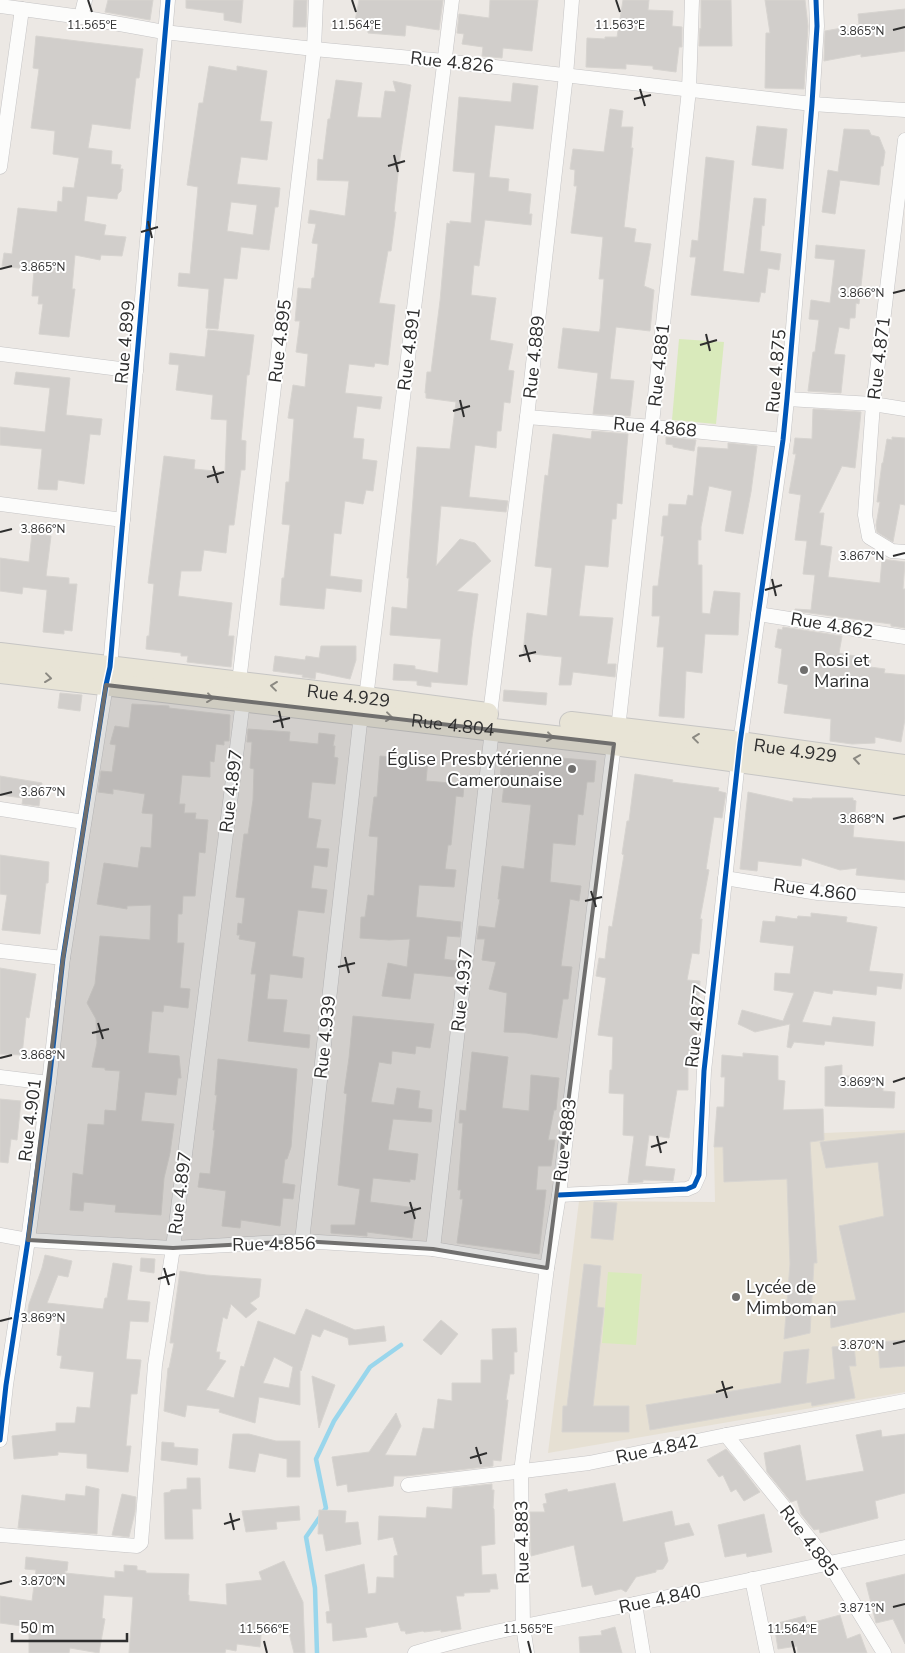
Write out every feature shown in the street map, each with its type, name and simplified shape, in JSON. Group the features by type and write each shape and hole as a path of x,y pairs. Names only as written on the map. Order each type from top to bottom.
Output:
{"main road":[{"path":"0,654 108,676"},
{"name":"Rue 4.804","path":"0,672 108,676 616,736 739,752 905,784"},
{"name":"Rue 4.929","path":"739,752 905,766"}],"street":[{"path":"81,17 85,0"},
{"name":"Rue 4.899","path":"108,676 168,0"},
{"name":"Rue 4.895","path":"241,692 314,49 316,0"},
{"name":"Rue 4.891","path":"364,706 452,0"},
{"name":"Rue 4.889","path":"491,722 566,75 572,0"},
{"name":"Rue 4.881","path":"616,736 689,90 692,0"},
{"name":"Rue 4.875","path":"739,752 783,440 812,104 817,26 816,0"},
{"name":"Rue 4.826","path":"0,6 81,17 164,32 444,61 812,104 905,110"},
{"path":"0,168 22,9"},
{"name":"Rue 4.871","path":"905,140 873,404 865,515 869,537 892,551 905,552"},
{"path":"0,354 136,371"},
{"path":"787,399 873,404 905,408"},
{"name":"Rue 4.868","path":"527,416 652,426 783,440"},
{"path":"0,504 123,520"},
{"name":"Rue 4.862","path":"758,614 905,637"},
{"name":"Rue 4.901","path":"0,1440 3,1385 28,1240 49,1083 62,958 108,676"},
{"name":"Rue 4.897","path":"0,1536 140,1545 155,1365 173,1248 241,692"},
{"name":"Rue 4.939","path":"302,1242 364,706"},
{"name":"Rue 4.937","path":"433,1249 491,722"},
{"name":"Rue 4.883","path":"527,1653 523,1626 521,1472 547,1268 559,1195 616,736"},
{"name":"Rue 4.877","path":"559,1195 687,1189 694,1186 697,1181 699,1175 704,1071 739,752"},
{"path":"0,808 84,822"},
{"name":"Rue 4.860","path":"726,878 818,893 905,900"},
{"path":"0,951 62,958"},
{"path":"0,1078 49,1083"},
{"name":"Rue 4.856","path":"0,1235 28,1240 173,1248 302,1242 433,1249 547,1268"},
{"name":"Rue 4.842","path":"408,1485 589,1463 726,1434 905,1401"},
{"name":"Rue 4.885","path":"726,1434 829,1563 884,1653"},
{"name":"Rue 4.840","path":"415,1653 448,1643 523,1626 905,1547"},
{"path":"752,1579 767,1653"},
{"path":"635,1604 644,1653"}],"highlighted area":[{"path":"106,685 614,744 547,1268 433,1249 302,1241 173,1248 28,1240 63,958"}],"shaded area":[{"name":"Lycée de Mimboman","path":"905,1130 905,1392 548,1453 579,1201 715,1202 714,1147 739,1146 739,1136"}],"green space":[{"path":"679,339 724,342 716,424 672,420"},
{"path":"608,1272 642,1274 636,1345 602,1343"}],"building":[{"path":"108,0 153,0 150,20 105,12"},
{"path":"186,0 243,0 241,23 224,20 224,13 186,8"},
{"path":"294,0 307,0 306,27 293,27"},
{"path":"359,0 443,0 439,30 406,25 405,36 368,33 368,29 354,26"},
{"path":"490,0 538,0 532,51 503,48 502,58 482,56 483,47 462,44 464,34 457,33 459,14 489,18"},
{"path":"623,0 649,0 648,10 673,11 672,26 682,27 682,47 679,47 676,72 653,69 653,66 626,64 626,69 586,67 587,38 605,39 605,37 617,37"},
{"path":"701,0 731,0 732,46 699,46"},
{"path":"765,0 805,0 808,26 804,89 765,88 766,33 770,33"},
{"path":"905,9 905,51 861,57 861,54 824,61 825,31 859,25 858,14"},
{"path":"36,36 143,49 139,78 136,78 130,129 92,124 88,148 112,151 111,164 121,165 120,169 123,169 121,191 117,199 87,196 84,221 106,225 104,235 126,237 122,256 101,255 100,260 75,255 72,289 75,289 69,337 39,334 43,304 38,304 39,296 32,296 34,270 2,266 4,253 12,254 18,208 57,212 58,201 62,202 63,187 74,188 79,158 53,154 55,131 31,128 39,69 33,68"},
{"path":"209,66 237,71 237,66 267,71 260,121 272,122 267,160 241,157 237,184 280,188 278,207 275,207 269,250 241,247 237,279 224,278 218,329 206,328 209,289 178,286 179,273 190,274 198,187 187,185 199,103 203,103","holes":["231,202 257,205 253,235 227,231"]},
{"path":"336,80 362,83 357,117 381,118 385,91 396,92 393,81 411,85 399,164 391,251 388,251 379,303 395,305 388,365 375,363 374,367 349,364 345,393 382,397 380,409 357,406 353,438 364,439 362,459 377,461 373,491 366,490 363,504 345,501 341,534 334,533 330,576 362,580 361,592 326,588 324,609 280,605 290,525 282,524 286,482 289,482 294,419 288,418 293,385 305,387 308,354 296,352 300,321 295,321 298,288 311,289 318,244 312,243 316,224 308,223 310,210 345,216 349,181 317,180 318,159 323,160 328,119 330,119"},
{"path":"513,83 538,86 533,129 495,125 489,177 509,179 508,191 531,194 529,214 532,214 531,225 485,220 479,266 474,265 471,295 496,298 490,340 513,344 508,370 514,371 510,403 504,402 501,431 497,431 496,448 475,445 469,497 508,501 506,512 441,506 436,566 460,539 475,543 491,561 457,591 478,594 467,685 431,682 431,687 417,685 417,681 393,680 394,664 415,666 415,669 438,673 441,639 390,635 392,607 407,609 409,578 407,578 417,447 450,449 456,402 426,398 425,393 427,372 431,372 447,223 450,224 450,221 471,223 475,173 453,171 459,97 511,102"},
{"path":"610,109 623,111 621,127 633,127 631,148 633,148 624,227 636,229 634,242 651,244 644,286 654,290 650,331 616,327 610,379 634,381 630,416 593,414 598,373 558,368 563,328 599,332 600,329 604,279 599,279 603,237 571,233 577,186 574,186 575,170 570,169 573,149 604,152"},
{"path":"757,126 787,129 783,169 752,165"},
{"path":"844,129 869,130 871,135 879,137 885,152 879,185 840,180 835,214 822,212 828,170 838,172"},
{"path":"706,157 734,161 723,271 744,274 754,198 766,199 760,251 781,254 779,270 768,268 765,293 761,292 759,302 691,295 696,257 690,257 692,240 698,241"},
{"path":"816,245 865,250 859,304 856,303 855,318 850,318 849,329 839,327 834,354 845,355 841,393 808,391 819,320 809,319 811,300 830,303 835,260 815,258"},
{"path":"208,330 254,335 249,375 247,375 241,440 246,441 245,470 241,470 234,525 229,525 226,553 204,550 201,571 181,571 178,596 232,603 228,636 234,636 231,667 187,662 188,656 181,656 181,653 146,649 154,584 148,583 164,456 195,460 194,469 225,472 227,420 211,419 213,395 176,390 179,365 169,364 170,353 205,357"},
{"path":"16,372 70,378 66,415 102,419 100,435 90,434 84,484 58,480 57,490 38,489 42,449 0,445 0,427 45,432 50,388 14,384"},
{"path":"813,409 861,412 855,468 842,466 819,513 824,513 820,545 832,547 828,577 880,583 882,559 905,562 903,589 905,589 905,628 891,626 891,624 795,611 795,609 811,610 815,575 803,574 807,541 795,540 801,495 789,493 796,454 793,454 795,438 812,439"},
{"path":"592,431 628,434 622,504 617,503 616,519 612,519 608,567 585,565 579,616 613,618 607,664 616,664 615,677 573,672 571,685 559,685 562,657 523,653 527,613 547,616 552,568 535,566 545,475 548,476 553,434 591,439"},
{"path":"666,437 696,440 694,451 666,444"},
{"path":"892,437 905,438 905,505 900,504 893,542 877,532 876,525 880,502 877,502 882,463 887,439 892,440"},
{"path":"728,443 757,446 743,534 725,531 732,491 709,486 701,527 701,540 698,540 698,565 702,565 702,613 710,614 714,591 740,593 738,635 705,634 702,673 686,671 684,718 659,716 664,647 657,647 660,616 652,616 653,586 658,586 664,536 661,536 663,516 668,516 669,504 686,505 688,495 693,496 698,447 728,449"},
{"path":"32,533 51,536 46,576 69,578 69,584 77,584 72,631 64,630 64,634 43,632 47,590 23,587 22,594 0,591 0,558 29,562"},
{"path":"783,627 842,636 839,653 871,659 870,667 885,669 884,673 905,675 905,719 901,742 875,737 875,743 852,744 830,741 831,719 784,713 788,685 778,683 782,649 775,647 778,629 782,630"},
{"path":"321,646 356,646 356,660 350,679 316,672 315,679 302,677 303,675 273,671 275,656 305,660 306,656 319,658"},
{"path":"504,690 547,693 546,705 503,701"},
{"path":"60,693 82,695 80,711 58,708"},
{"path":"132,704 169,706 169,708 230,715 229,741 224,741 224,745 216,744 214,762 210,761 210,777 182,775 179,804 185,804 184,813 196,813 195,819 208,820 205,853 199,852 195,896 183,896 182,914 178,914 177,943 184,943 180,988 190,989 188,1008 164,1005 163,1012 152,1011 148,1053 179,1056 181,1078 178,1078 176,1095 145,1092 141,1121 174,1124 164,1178 161,1215 115,1212 116,1205 84,1202 83,1211 70,1210 73,1173 83,1175 88,1124 104,1125 105,1110 116,1111 120,1071 92,1067 97,1043 96,1019 87,1003 95,984 100,936 150,940 151,905 127,906 127,909 97,904 104,863 138,868 141,847 151,848 153,814 142,813 145,794 113,789 113,794 98,792 101,771 112,772 116,745 110,744 115,726 129,728"},
{"path":"248,729 290,732 289,741 318,744 319,733 335,735 334,757 338,758 335,784 312,782 308,818 321,820 316,848 329,849 327,867 314,865 311,888 327,890 324,913 298,910 292,956 304,958 302,978 270,974 267,999 287,1000 283,1032 310,1035 309,1048 248,1041 256,974 251,974 256,942 239,939 240,935 237,935 238,923 242,924 245,898 236,897 244,834 248,834 253,800 254,769 250,768 252,742 247,742"},
{"path":"380,756 428,760 426,781 464,784 463,797 456,796 451,845 448,845 445,869 456,870 454,887 419,885 416,917 461,922 460,937 447,936 444,959 457,961 455,977 414,973 410,999 382,996 388,963 407,967 410,939 360,938 361,917 365,917 368,895 374,896 378,837 369,836 374,797 377,797"},
{"path":"550,757 596,761 594,782 587,782 583,815 578,814 575,845 553,843 550,882 581,886 579,901 570,899 561,966 572,967 568,999 563,999 557,1038 504,1032 507,993 489,989 496,962 482,960 485,939 477,939 479,926 495,928 500,899 498,899 502,866 524,869 531,805 502,802 504,785 499,785 502,761 549,766"},
{"path":"635,774 673,780 672,782 719,788 718,791 726,793 722,818 714,817 706,869 709,870 700,919 702,919 699,954 692,953 687,980 700,981 696,1042 694,1042 692,1067 688,1066 688,1090 677,1090 669,1138 649,1135 645,1166 675,1169 673,1181 643,1180 643,1182 628,1183 634,1136 623,1135 624,1094 609,1093 613,1037 598,1035 606,978 596,976 599,958 605,959 609,926 612,927"},
{"path":"0,776 42,783 39,806 22,804 23,798 0,795"},
{"path":"748,792 793,802 793,798 853,798 856,801 853,837 905,842 905,880 856,875 857,868 840,870 802,858 801,866 758,861 757,871 740,869"},
{"path":"0,855 49,862 48,883 46,883 40,934 2,930 7,895 0,894"},
{"path":"811,913 847,917 846,922 877,927 869,971 903,974 901,989 877,986 876,995 833,990 832,994 814,991 802,1022 831,1026 833,1017 875,1022 873,1046 825,1041 824,1045 794,1042 791,1048 787,1047 790,1024 755,1032 738,1024 742,1010 783,1021 794,993 774,990 775,973 790,974 794,946 760,942 763,921 775,922 776,916 797,919 798,916 811,917"},
{"path":"0,968 36,974 29,1018 26,1017 22,1055 0,1054"},
{"path":"353,1016 434,1024 430,1048 416,1046 415,1054 392,1051 391,1064 379,1062 371,1102 394,1105 397,1088 420,1091 418,1108 432,1110 431,1122 393,1119 388,1150 418,1154 415,1180 410,1179 410,1182 373,1178 370,1202 416,1208 412,1238 367,1232 367,1236 331,1233 331,1225 355,1225 360,1189 338,1185 347,1094 344,1093"},
{"path":"472,1052 508,1057 502,1108 529,1111 531,1075 559,1078 556,1110 554,1110 548,1140 555,1140 551,1166 538,1166 536,1190 546,1190 539,1254 457,1243 463,1199 460,1199 461,1190 458,1190 463,1123 459,1123 460,1110 466,1111"},
{"path":"743,1053 778,1056 778,1080 785,1081 783,1110 823,1109 824,1140 810,1142 817,1263 814,1263 810,1333 784,1339 790,1264 787,1179 724,1182 723,1147 714,1147 717,1107 724,1107 725,1077 721,1077 722,1055 743,1057"},
{"path":"218,1059 297,1069 291,1147 287,1159 285,1159 282,1183 295,1185 293,1199 283,1198 280,1226 241,1220 240,1228 222,1226 226,1191 198,1187 200,1173 210,1174 215,1130 213,1130 217,1095 215,1095"},
{"path":"842,1065 842,1076 883,1077 883,1091 895,1092 894,1108 825,1106 825,1067"},
{"path":"0,1099 21,1101 17,1140 11,1139 8,1163 0,1162"},
{"path":"905,1133 905,1312 831,1328 829,1302 856,1300 839,1226 884,1216 878,1162 826,1168 820,1142"},
{"path":"594,1202 617,1203 613,1240 591,1238"},
{"path":"45,1255 72,1261 68,1277 58,1275 47,1303 103,1309 105,1298 107,1298 113,1263 132,1266 127,1300 150,1302 148,1322 130,1321 126,1359 141,1360 137,1394 131,1394 126,1446 131,1446 128,1472 87,1468 87,1454 58,1452 58,1455 14,1459 12,1436 56,1431 56,1423 75,1423 77,1407 90,1408 94,1372 60,1368 62,1356 57,1355 61,1321 27,1317 29,1304"},
{"path":"141,1258 155,1259 154,1273 140,1271"},
{"path":"584,1264 601,1266 597,1307 604,1308 593,1406 629,1406 629,1432 562,1432 563,1406 567,1406"},
{"path":"180,1271 261,1279 259,1297 250,1303 257,1309 246,1318 231,1304 227,1319 223,1317 216,1352 220,1352 219,1359 226,1361 206,1390 234,1398 241,1366 244,1367 258,1321 295,1335 306,1309 355,1330 384,1326 386,1341 349,1345 348,1338 324,1329 320,1337 312,1334 300,1370 300,1405 259,1397 255,1423 219,1412 220,1409 187,1405 185,1417 164,1411 168,1368 174,1343 170,1343","holes":["274,1357 293,1367 289,1388 263,1383"]},
{"path":"441,1320 458,1334 441,1355 423,1340"},
{"path":"516,1328 517,1352 514,1352 514,1374 510,1374 506,1400 508,1400 501,1461 493,1460 493,1466 394,1476 393,1486 348,1492 347,1484 337,1486 332,1457 369,1452 396,1413 401,1426 385,1455 416,1456 423,1428 434,1429 438,1399 452,1401 452,1383 481,1383 481,1360 493,1360 492,1329"},
{"path":"905,1340 905,1366 880,1368 878,1342"},
{"path":"854,1345 856,1366 849,1366 855,1398 812,1406 811,1402 650,1430 646,1405 781,1383 784,1352 809,1349 806,1384 835,1379 832,1347"},
{"path":"312,1376 335,1385 319,1428"},
{"path":"881,1430 882,1437 905,1434 905,1493 875,1501 878,1518 820,1533 819,1529 814,1530 801,1514 797,1500 791,1502 767,1472 764,1453 800,1445 806,1481 864,1471 856,1435"},
{"path":"233,1434 249,1434 276,1441 300,1441 300,1477 287,1477 287,1459 259,1453 255,1472 229,1468"},
{"path":"162,1442 174,1443 174,1447 198,1449 197,1465 161,1460"},
{"path":"726,1449 760,1492 744,1501 736,1489 731,1492 723,1475 719,1477 707,1460"},
{"path":"187,1478 200,1478 201,1509 192,1509 193,1539 165,1539 164,1493 171,1490 187,1489"},
{"path":"615,1483 623,1522 672,1511 675,1526 689,1523 694,1535 665,1542 668,1561 663,1569 636,1577 626,1592 621,1589 595,1595 592,1585 582,1587 574,1545 531,1556 530,1512 545,1512 543,1504 547,1503 545,1494 567,1489 568,1492"},
{"path":"492,1484 492,1490 494,1490 495,1544 481,1546 482,1575 496,1574 498,1589 490,1589 490,1592 464,1593 464,1596 456,1596 461,1629 406,1634 405,1631 401,1631 398,1622 365,1628 367,1637 333,1641 332,1623 327,1623 326,1612 330,1611 325,1575 364,1564 368,1594 376,1593 377,1577 394,1578 394,1556 398,1555 393,1537 378,1540 379,1516 426,1518 427,1507 452,1509 453,1488"},
{"path":"86,1486 99,1489 97,1534 18,1528 22,1495 65,1501 66,1494 85,1496"},
{"path":"122,1494 136,1497 135,1512 129,1537 112,1535"},
{"path":"299,1506 300,1520 276,1522 277,1529 246,1532 242,1511"},
{"path":"319,1510 346,1511 345,1523 358,1522 361,1544 326,1551 323,1534 318,1534"},
{"path":"764,1514 772,1552 747,1557 746,1553 725,1557 718,1525"},
{"path":"26,1557 68,1562 65,1573 115,1578 115,1571 124,1572 124,1565 137,1566 137,1570 146,1571 146,1573 189,1574 189,1601 227,1605 226,1584 262,1580 259,1572 284,1561 303,1602 305,1653 294,1653 287,1625 262,1624 260,1647 237,1644 236,1651 226,1649 225,1653 129,1653 133,1597 104,1595 102,1618 105,1619 99,1653 70,1648 69,1653 29,1653 29,1627 0,1623 0,1596 32,1601 36,1570 25,1569"},
{"path":"905,1574 905,1644 893,1619 876,1623 866,1583"},
{"path":"840,1615 847,1639 860,1634 867,1653 798,1653 797,1646 778,1649 774,1624 805,1616 807,1624"},
{"path":"615,1627 622,1653 580,1653 579,1637 602,1635 601,1631"}],"waterway":[{"path":"317,1653 315,1588 306,1537 326,1508 316,1459 334,1421 370,1367 401,1345"}],"cycle path":[{"path":"0,1440 6,1385 49,1083 63,958 110,667 168,0"},
{"path":"559,1195 687,1189 694,1186 699,1175 704,1071 740,743 783,440 812,104 817,26 816,0"}],"place":[{"name":"Rosi et Marina","path":"804,670"},
{"name":"Église Presbytérienne Camerounaise","path":"572,769"},
{"name":"Lycée de Mimboman","path":"736,1297"}]}
